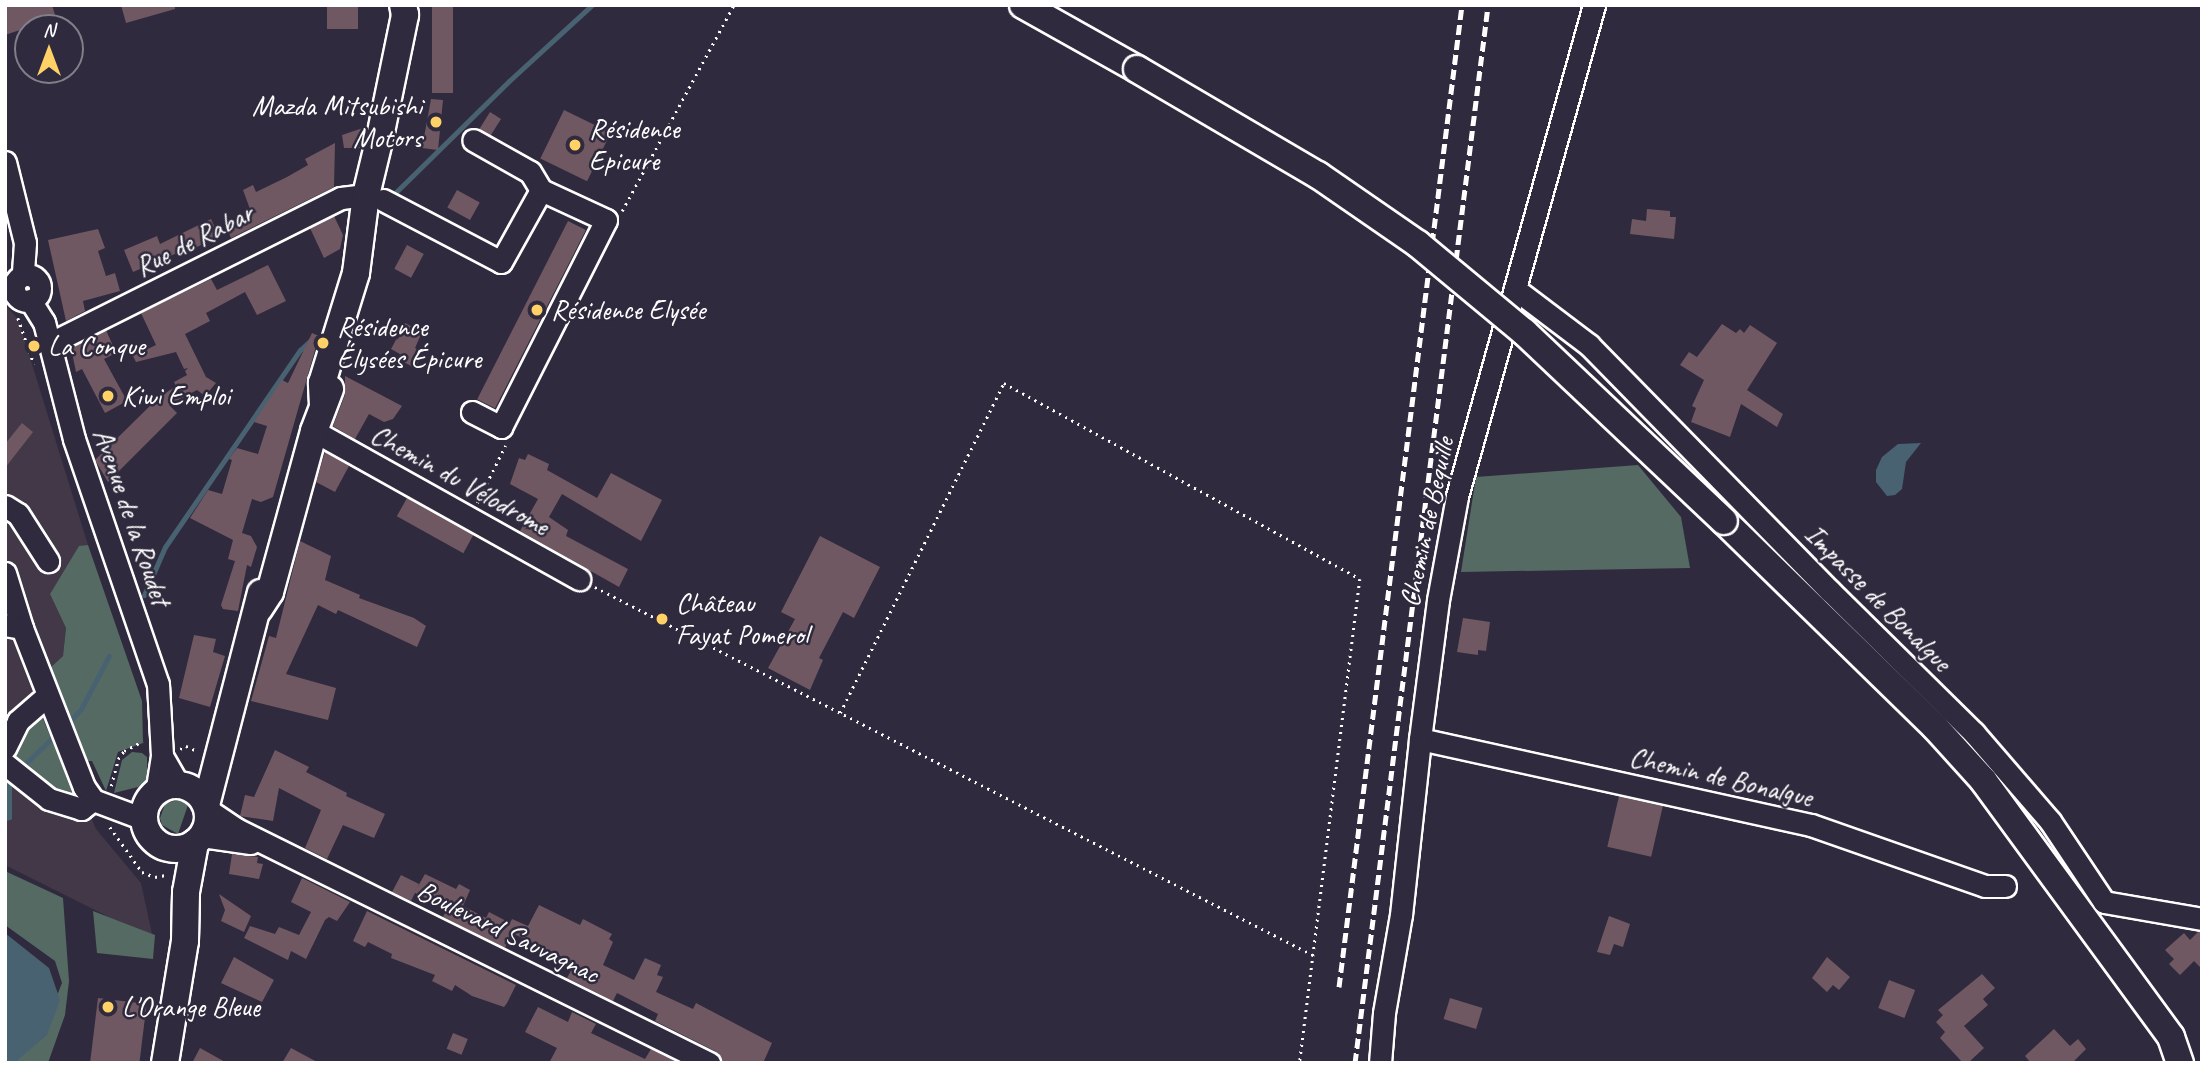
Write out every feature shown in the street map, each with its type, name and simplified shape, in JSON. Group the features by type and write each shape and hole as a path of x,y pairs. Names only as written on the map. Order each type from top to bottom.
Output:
{"main road":[{"path":"387,94 393,5"},
{"path":"175,985 175,873 166,848 151,836 232,707 259,609 270,592 314,431 337,359 336,341 356,273 376,232 374,196 380,137 405,15 403,5"},
{"path":"1023,5 1318,175 1418,244 1524,332 1724,521 1935,727 1983,780 2171,1037 2180,1063"},
{"path":"166,848 186,848 199,839 207,828 176,800"},
{"path":"165,1063 175,985 185,941 186,892 199,839"},
{"path":"2171,1037 2202,1058"}],"street":[{"name":"Chemin de Bequille","path":"1380,1063 1384,1013 1401,915 1419,739 1457,496 1594,5"},
{"path":"472,412 501,427 606,220 541,190 530,172 473,140"},
{"name":"Avenue de la Roudet","path":"5,162 25,243 18,289 44,322 75,439 158,684 160,753 176,800"},
{"path":"374,196 502,262 541,190"},
{"name":"Rue de Rabar","path":"49,344 341,198 374,196"},
{"name":"Impasse de Bonalgue","path":"1515,289 1589,345 1829,591 1974,733 2050,821 2104,902 2202,919"},
{"name":"Chemin du Vélodrome","path":"314,431 579,579"},
{"path":"5,506 18,514 48,561"},
{"path":"5,573 13,626 61,727 84,787 101,802"},
{"path":"5,748 18,721 46,697"},
{"name":"Chemin de Bonalgue","path":"1419,739 1811,825 1985,886 2005,886"},
{"path":"11,771 49,799 81,809 101,802 176,800"},
{"name":"Boulevard Sauvagnac","path":"176,800 709,1063"},
{"name":"Boulevard Sauvagnac","path":"199,839 282,851"}],"path":[{"path":"840,713 1004,383 1360,579 1300,1063"},
{"path":"579,579 1315,956"},
{"path":"132,749 144,740"},
{"path":"166,875 155,877 142,872 108,825 101,802 118,759 124,751 132,749 160,753 187,746 202,753"}],"shaded area":[{"path":"5,305 18,319 88,545 79,547 50,594 66,628 63,656 50,668 30,671 96,829 141,883 152,934 111,918 5,865"}],"green space":[{"path":"1638,465 1681,517 1690,568 1461,572 1476,477"},
{"path":"88,545 142,701 143,743 118,752 106,791 92,761 84,761 50,668 63,656 66,628 50,594 79,546"},
{"path":"42,717 78,800 74,803 14,770 10,760 14,734"},
{"path":"132,752 142,753 147,757 147,779 138,787 114,793 122,760"},
{"path":"179,799 189,802 178,834 162,825 160,818 165,804"},
{"path":"5,871 63,898 69,981 65,1015 48,1063 14,1063 41,1036 62,983 55,961 5,925"},
{"path":"93,911 155,935 153,959 97,953"}],"water":[{"path":"1921,443 1906,462 1902,489 1895,495 1887,496 1876,482 1876,470 1882,457 1898,444"},
{"path":"5,933 49,968 60,1000 47,1035 14,1063 5,1063"}],"building":[{"path":"5,5 52,5 55,14 14,14 14,32 5,35"},
{"path":"121,5 175,5 175,9 126,23"},
{"path":"327,5 358,5 358,29 327,29"},
{"path":"432,5 453,5 453,93 432,93"},
{"path":"431,99 443,100 438,150 422,148"},
{"name":"Résidence Epicure","path":"564,110 611,133 587,181 540,159"},
{"path":"490,112 501,119 490,136 479,129"},
{"path":"363,128 361,148 344,148 342,135"},
{"path":"335,143 334,187 231,238 225,224 251,212 243,190 253,185 256,192 287,177 308,165 305,159"},
{"path":"457,190 480,203 470,220 447,207"},
{"path":"1647,209 1670,211 1670,217 1676,217 1674,239 1630,234 1632,219 1646,221"},
{"path":"334,216 343,235 340,249 324,258 310,228"},
{"path":"211,219 219,236 185,253 184,250 133,272 124,250 157,236 160,244"},
{"name":"Résidence Elysée","path":"568,221 586,230 495,408 477,399"},
{"path":"98,229 105,248 98,251 106,276 115,273 120,291 83,301 85,311 66,321 48,240"},
{"path":"407,245 424,254 411,278 394,269"},
{"path":"268,265 286,301 257,315 245,292 206,313 210,321 185,334 206,377 216,383 205,396 197,390 169,405 177,413 108,482 95,460 157,399 176,386 174,382 187,375 185,371 188,368 184,369 176,352 136,362 133,356 156,345 141,313 211,279 217,290"},
{"path":"405,323 422,332 415,348 423,353 415,368 398,359 400,354 391,349"},
{"path":"1722,324 1736,333 1740,329 1744,333 1750,325 1777,343 1747,390 1783,414 1777,427 1741,404 1730,437 1691,422 1696,408 1692,406 1704,380 1680,365 1689,352 1697,357"},
{"path":"106,330 116,353 104,359 127,401 105,413 82,369 76,372 71,348"},
{"path":"312,333 319,336 273,497 261,502 252,499 242,533 251,536 257,547 251,567 247,565 238,611 223,609 221,605 235,561 228,559 233,540 190,518 208,490 222,494 232,460 229,459 237,448 258,454 267,426 254,422 282,380 288,383"},
{"path":"345,376 402,406 393,419 384,422 369,414 355,439 333,426 345,395"},
{"path":"22,423 33,432 5,468 5,444"},
{"path":"325,452 349,466 335,492 316,482"},
{"path":"528,454 549,464 547,470 597,498 611,473 662,500 641,541 562,494 549,517 568,530 566,536 628,569 619,587 520,531 538,499 510,484 519,458 525,460"},
{"path":"407,498 473,535 463,553 397,516"},
{"path":"820,536 880,567 854,618 843,612 819,658 823,660 810,690 768,668 795,619 781,612"},
{"path":"300,541 331,556 325,580 360,595 359,598 414,618 426,626 417,647 338,610 336,614 318,605 286,674 336,688 328,720 251,701 269,636 276,638"},
{"path":"1463,618 1490,622 1486,651 1478,650 1478,655 1457,652"},
{"path":"194,635 216,639 213,652 225,656 210,707 179,698"},
{"path":"275,750 309,767 306,772 347,793 346,796 385,814 374,838 343,825 327,859 305,848 321,810 279,788 273,821 240,816 245,795 254,797"},
{"path":"1619,796 1663,806 1651,857 1607,847"},
{"path":"232,854 258,857 257,863 263,864 259,879 229,874"},
{"path":"425,874 456,889 459,884 470,890 463,906 486,918 489,912 510,923 512,919 528,926 539,905 580,925 583,919 612,934 609,939 613,942 603,965 634,980 645,958 661,965 657,975 663,977 656,992 693,1009 696,1003 772,1043 763,1063 722,1063 715,1051 655,1021 658,1014 617,993 613,1001 567,978 574,965 558,955 512,933 505,948 443,917 447,908 415,893 411,901 392,892 401,875 419,884 417,888"},
{"path":"302,878 350,902 337,921 329,917 325,920 306,959 291,951 288,960 244,938 250,926 275,934 279,927 299,935 311,912 291,902"},
{"path":"219,894 251,916 244,932 221,921 225,910"},
{"path":"367,911 516,985 507,1003 504,1007 472,996 455,985 452,991 432,981 435,975 391,958 392,954 368,942 365,947 353,941"},
{"path":"1609,916 1630,924 1623,947 1614,944 1610,955 1597,952"},
{"path":"2198,932 2202,932 2202,969 2194,961 2180,975 2169,964 2174,959 2165,950 2184,933 2190,940"},
{"path":"234,957 274,980 262,1002 221,983"},
{"path":"1827,957 1850,977 1839,990 1833,985 1827,992 1812,978"},
{"path":"1982,974 1995,988 1983,999 1988,1005 1964,1026 1984,1048 1968,1063 1963,1063 1940,1038 1945,1032 1936,1022 1943,1015 1938,1010"},
{"path":"1889,980 1915,990 1904,1018 1878,1008"},
{"path":"98,998 147,1004 139,1063 90,1063"},
{"path":"1450,998 1483,1008 1476,1029 1444,1019"},
{"path":"538,1007 568,1022 572,1012 596,1024 591,1033 645,1059 651,1049 679,1063 549,1063 557,1048 525,1032"},
{"path":"2054,1029 2070,1046 2078,1039 2086,1049 2072,1063 2031,1063 2025,1056"},
{"path":"453,1033 468,1039 461,1055 447,1049"},
{"path":"200,1048 227,1063 192,1063"},
{"path":"291,1048 319,1063 282,1063"}],"waterway":[{"path":"396,192 509,81 592,5"},
{"path":"144,595 165,547 300,350 311,340"},
{"path":"67,724 81,709 109,656"},
{"path":"19,770 57,733"},
{"path":"5,818 9,817 9,782 13,778"}],"railway":[{"path":"1339,987 1462,5"},
{"path":"1355,1063 1488,5"}],"place":[{"name":"Mazda Mitsubishi Motors","path":"436,122"},
{"name":"Résidence Epicure","path":"575,145"},
{"name":"Résidence Elysée","path":"537,310"},
{"name":"Résidence Élysées Épicure","path":"323,343"},
{"name":"La Conque","path":"34,346"},
{"name":"Kiwi Emploi","path":"108,396"},
{"name":"Château Fayat Pomerol","path":"662,619"},
{"name":"L'Orange Bleue","path":"108,1007"}]}
